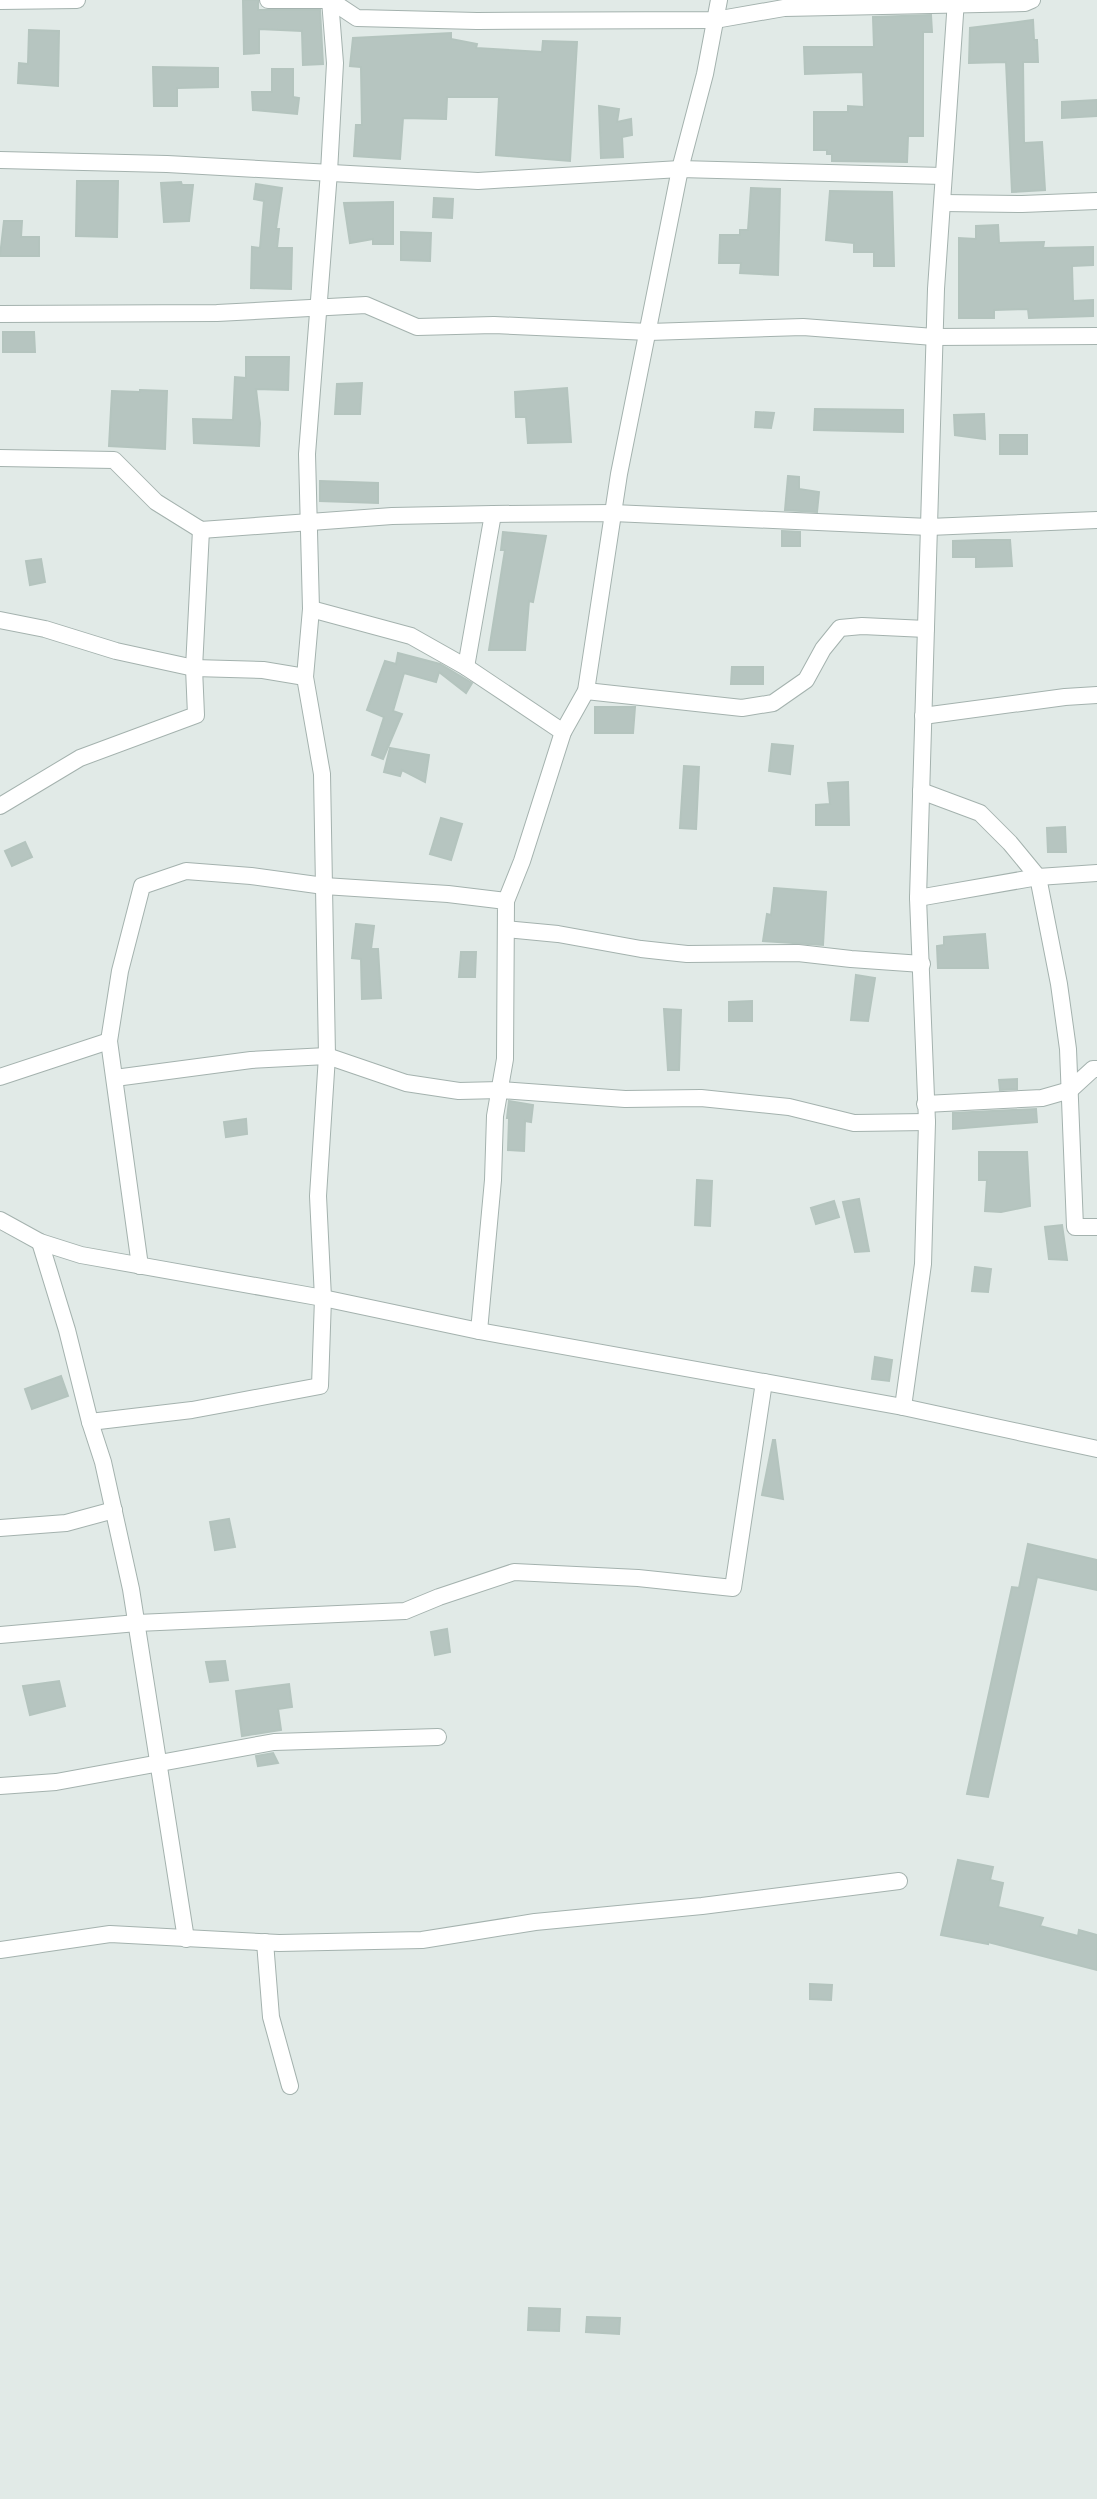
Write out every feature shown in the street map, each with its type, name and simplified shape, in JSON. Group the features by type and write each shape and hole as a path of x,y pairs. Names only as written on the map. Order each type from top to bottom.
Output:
{"street":[{"path":"0,1 77,0"},
{"path":"268,0 330,0 357,18 477,21 715,20 784,8 955,2 1025,3 1032,0"},
{"path":"90,1422 192,1410 320,1386 323,1298 318,1196 327,1056 322,774 305,677 311,609 307,454 335,63 330,0"},
{"path":"479,1331 493,1180 495,1116 505,1059 506,901 522,861 563,732 586,691 613,513 680,169 705,74 719,0"},
{"path":"904,1407 923,1264 927,1122 918,898 934,337 955,2"},
{"path":"0,160 167,164 478,181 680,169 943,176"},
{"path":"943,203 1097,201"},
{"path":"0,314 217,313 366,305 417,327 494,325 649,332 803,327 934,337 1097,336"},
{"path":"0,458 114,460 156,502 201,530 392,516 493,514 613,513 830,525 929,527 1097,520"},
{"path":"466,667 493,514"},
{"path":"0,806 80,758 197,715 194,668 201,530"},
{"path":"311,609 411,636 466,667 563,732"},
{"path":"0,620 45,629 116,651 194,668 263,670 305,677"},
{"path":"586,691 742,708 773,703 806,680 823,649 840,628 862,626 926,629"},
{"path":"923,716 1097,695"},
{"path":"921,791 980,813 1038,877 1059,984 1068,1049 1075,1227 1097,1227"},
{"path":"140,1266 108,1041 120,971 142,886 186,871 506,901"},
{"path":"918,898 1038,877 1097,873"},
{"path":"506,929 558,934 641,949 687,954 798,953 851,960 922,964"},
{"path":"0,1077 108,1041"},
{"path":"115,1078 251,1060 327,1056 406,1083 459,1091 500,1090 625,1099 701,1098 789,1107 854,1124 927,1122"},
{"path":"925,1104 1042,1098 1070,1090 1093,1069 1097,1069"},
{"path":"0,1220 40,1242 80,1255 323,1298 479,1331 904,1407 1097,1449"},
{"path":"40,1242 67,1330 114,1510 137,1623 186,1939"},
{"path":"0,1635 137,1623 405,1611 514,1572 638,1578 733,1588 764,1382"},
{"path":"0,1528 66,1523 114,1510"},
{"path":"0,1786 56,1782 274,1742 438,1737"},
{"path":"0,1950 110,1934 265,1942 422,1940 535,1922 702,1906 899,1881"},
{"path":"265,1942 271,2017 290,2086"}],"building":[{"path":"243,0 258,0 258,10 320,10 323,64 303,65 302,31 259,29 259,53 244,54"},
{"path":"931,15 932,32 923,32 923,136 908,136 907,162 832,161 832,154 827,154 827,150 814,150 814,112 848,112 848,106 864,107 863,72 805,74 804,47 874,47 873,17"},
{"path":"1033,20 1038,62 1023,62 1024,143 1042,142 1045,190 1012,192 1006,62 969,63 970,28"},
{"path":"29,30 59,31 58,86 18,83 19,63 28,64"},
{"path":"451,33 451,39 477,44 476,48 542,52 543,41 577,42 570,161 496,155 499,97 447,97 446,119 403,118 400,159 354,156 356,125 362,125 361,67 350,66 353,38"},
{"path":"153,67 218,68 218,87 177,88 177,106 154,106"},
{"path":"272,69 293,69 293,97 299,98 297,114 253,110 252,92 272,92"},
{"path":"1097,100 1097,116 1062,118 1062,102"},
{"path":"599,106 619,109 617,122 631,119 632,135 622,137 623,157 601,158"},
{"path":"77,181 118,181 117,237 76,236"},
{"path":"181,182 182,185 193,185 189,221 164,222 161,183"},
{"path":"256,184 282,188 276,229 279,229 277,248 292,248 291,289 251,288 252,247 260,248 264,201 254,199"},
{"path":"751,188 780,189 778,275 740,273 741,263 719,263 720,235 740,235 740,230 748,230"},
{"path":"830,191 892,192 894,266 874,266 874,252 854,252 854,243 826,240"},
{"path":"434,198 453,199 452,218 433,217"},
{"path":"393,202 393,244 373,244 373,239 350,243 344,203"},
{"path":"4,221 22,221 21,237 39,237 39,256 0,256"},
{"path":"998,225 999,243 1044,242 1043,248 1093,247 1093,265 1072,266 1073,301 1093,300 1093,316 1029,318 1028,309 994,310 994,318 959,318 959,238 976,239 976,226"},
{"path":"401,232 431,233 430,261 401,260"},
{"path":"3,332 34,332 35,352 3,352"},
{"path":"246,357 289,357 288,390 256,389 260,423 259,446 194,443 193,419 233,420 235,377 246,378"},
{"path":"362,383 360,414 335,414 337,384"},
{"path":"567,388 571,442 528,443 526,417 516,417 515,392"},
{"path":"112,391 167,391 165,449 109,446"},
{"path":"815,409 903,410 903,432 814,430"},
{"path":"756,412 774,413 771,428 755,427"},
{"path":"984,414 985,439 955,435 954,415"},
{"path":"1000,435 1027,435 1027,454 1000,454"},
{"path":"788,476 799,477 799,489 819,492 817,512 785,510"},
{"path":"320,481 378,483 378,503 320,501"},
{"path":"782,531 800,532 800,546 782,546"},
{"path":"503,532 546,536 533,602 529,601 525,650 489,650 505,550 501,550"},
{"path":"1010,540 1012,566 976,567 976,557 953,557 953,541"},
{"path":"41,559 45,582 30,585 26,561"},
{"path":"398,653 440,664 472,683 466,693 439,672 436,682 404,673 393,711 402,714 383,759 372,755 384,717 367,710 385,661 396,664"},
{"path":"732,667 763,667 763,684 731,684"},
{"path":"595,707 635,707 633,733 595,733"},
{"path":"772,744 793,746 790,774 769,771"},
{"path":"390,748 429,755 425,782 402,770 400,776 384,772"},
{"path":"684,766 699,767 696,829 680,828"},
{"path":"848,782 849,825 816,825 816,805 830,804 828,783"},
{"path":"441,818 462,824 451,860 430,854"},
{"path":"1065,827 1066,852 1048,852 1047,828"},
{"path":"25,842 32,857 12,866 5,851"},
{"path":"774,888 826,892 823,945 763,941 767,914 771,915"},
{"path":"356,924 374,926 371,949 378,949 381,998 362,999 361,959 352,958"},
{"path":"985,934 988,968 938,968 937,946 944,945 944,937"},
{"path":"461,952 476,952 475,977 459,977"},
{"path":"856,975 875,978 868,1021 851,1020"},
{"path":"752,1001 752,1021 729,1021 729,1002"},
{"path":"664,1009 681,1010 679,1070 668,1070"},
{"path":"1017,1079 1017,1089 1000,1090 999,1080"},
{"path":"509,1101 533,1105 531,1122 525,1121 524,1151 508,1150"},
{"path":"1036,1109 1037,1122 953,1129 953,1113"},
{"path":"246,1119 247,1134 226,1137 224,1122"},
{"path":"979,1152 1027,1152 1030,1206 1001,1212 985,1211 987,1180 979,1180"},
{"path":"697,1180 712,1181 710,1226 695,1225"},
{"path":"859,1199 869,1251 855,1252 843,1202"},
{"path":"834,1201 839,1217 816,1224 811,1208"},
{"path":"1062,1225 1067,1260 1049,1259 1045,1227"},
{"path":"975,1267 991,1269 988,1292 972,1291"},
{"path":"875,1357 892,1360 889,1381 872,1379"},
{"path":"61,1376 68,1396 32,1409 25,1389"},
{"path":"775,1440 783,1499 762,1495"},
{"path":"229,1519 235,1547 215,1550 210,1522"},
{"path":"1028,1544 1097,1560 1097,1590 1037,1577 988,1797 967,1794 1012,1587 1019,1588"},
{"path":"447,1629 450,1652 435,1655 431,1632"},
{"path":"225,1661 228,1680 210,1682 206,1662"},
{"path":"59,1681 65,1706 30,1715 23,1686"},
{"path":"289,1684 292,1707 278,1709 281,1730 242,1736 236,1691"},
{"path":"273,1753 278,1763 258,1766 256,1756"},
{"path":"958,1860 993,1867 990,1880 1003,1883 998,1907 1043,1918 1040,1926 1078,1936 1079,1930 1097,1935 1097,1970 988,1942 941,1935"},
{"path":"810,1984 832,1985 831,2000 810,1999"},
{"path":"529,2308 560,2309 559,2331 528,2330"},
{"path":"587,2317 620,2318 619,2334 586,2332"}]}
